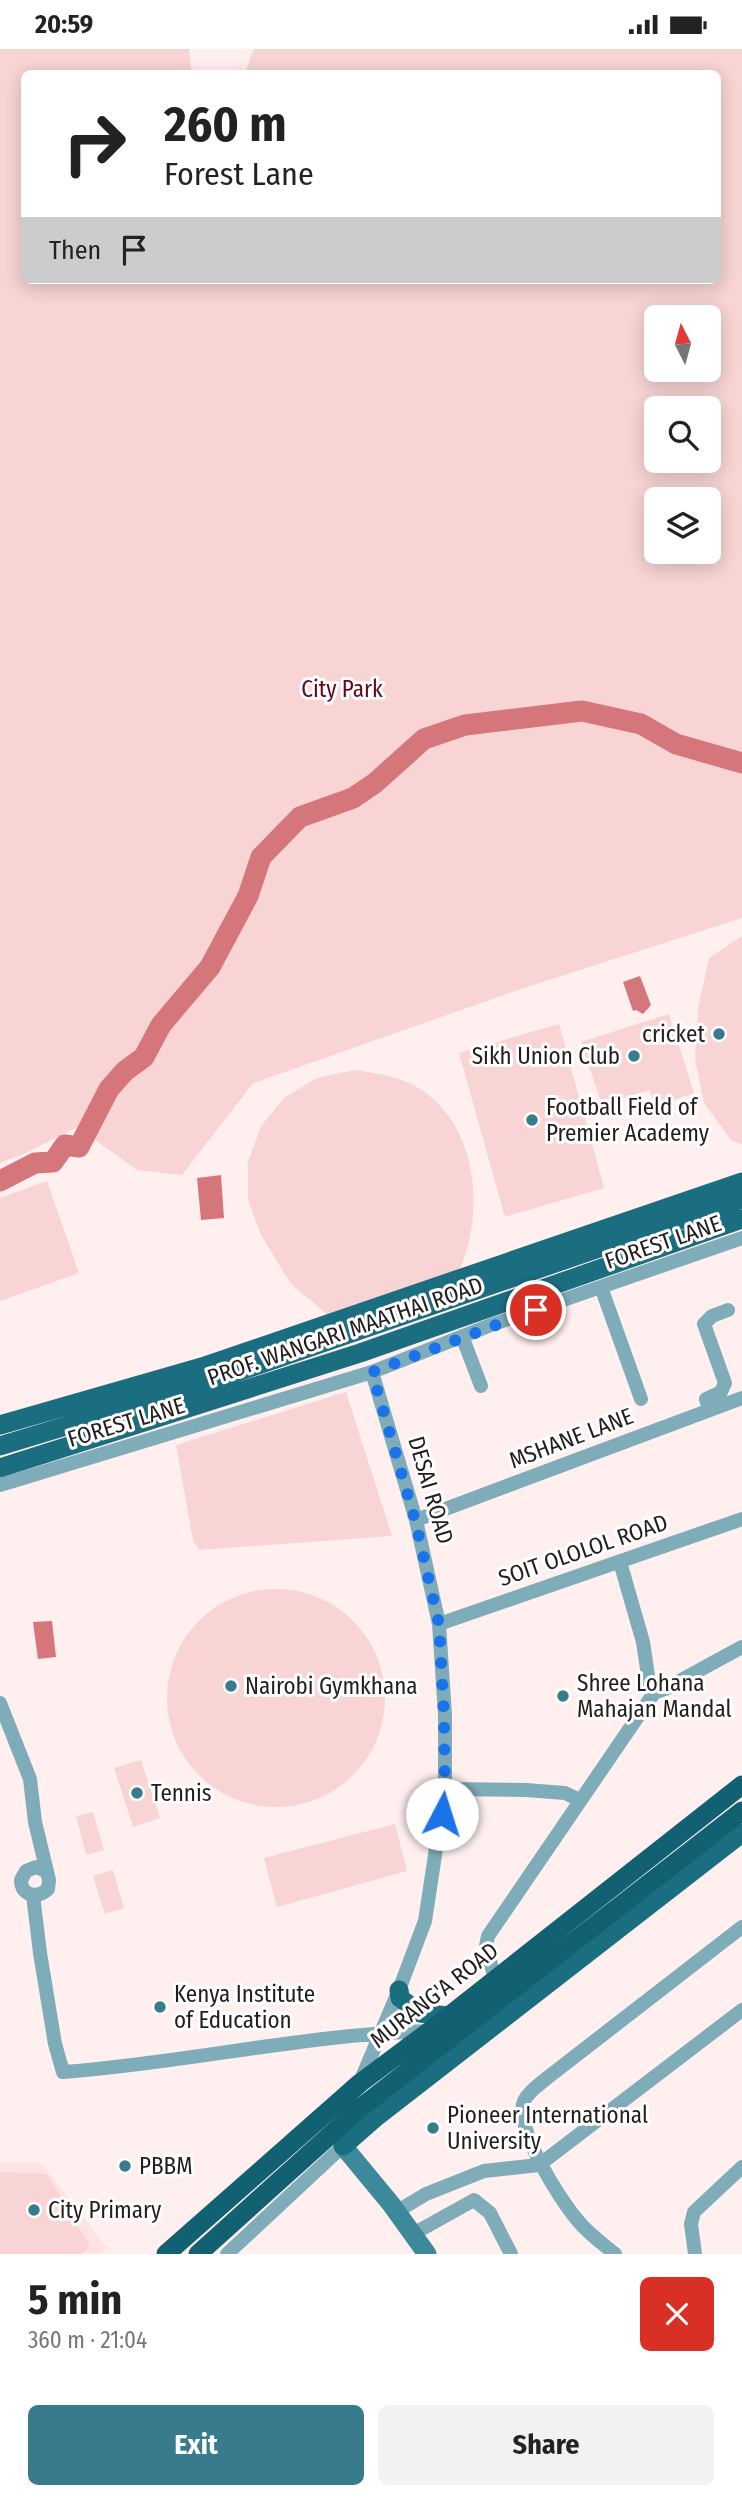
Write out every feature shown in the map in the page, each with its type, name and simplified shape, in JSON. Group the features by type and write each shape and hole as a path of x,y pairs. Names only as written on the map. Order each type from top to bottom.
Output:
{"highway":[{"name":"MURANG'A ROAD","path":"166,2254 360,2083 742,1785"},
{"name":"MURANG'A ROAD","path":"198,2254 359,2109 742,1811"}],"main road":[{"path":"0,1425 202,1367 742,1182"},
{"name":"PROF. WANGARI MAATHAI ROAD","path":"0,1446 186,1390 742,1199"},
{"name":"PROF. WANGARI MAATHAI ROAD","path":"0,1468 360,1353 742,1219"},
{"path":"427,2254 411,2244 396,2212 343,2146 375,2118 742,1833"},
{"path":"399,1990 400,1998 420,2013 448,2016"}],"street":[{"name":"FOREST LANE","path":"0,1485 372,1372 462,1336 742,1238"},
{"path":"601,1287 641,1399"},
{"path":"709,1410 706,1399 721,1392 725,1383 704,1324 712,1316 728,1310"},
{"path":"462,1336 481,1386"},
{"name":"DESAI ROAD","path":"360,2083 425,1921 445,1789 439,1624 415,1520 372,1372"},
{"name":"MSHANE LANE","path":"415,1520 742,1398"},
{"name":"SOIT OLOLOL ROAD","path":"439,1624 742,1519"},
{"path":"620,1562 643,1642 650,1689 654,1693"},
{"path":"495,1979 486,1945 488,1936 654,1693 742,1647"},
{"path":"0,1703 30,1779 35,1822 49,1880 48,1889 39,1895 24,1890 21,1885 23,1874 36,1867 46,1871"},
{"path":"445,1789 485,1788 515,1792 526,1790 565,1794 580,1800"},
{"path":"33,1895 55,2044 63,2072 238,2051 325,2037 429,2031"},
{"path":"615,2254 578,2222 540,2165 529,2137 523,2104 547,2078 742,1927"},
{"path":"396,2212 426,2194 484,2171 540,2165 742,2010"},
{"path":"227,2254 343,2146"},
{"path":"695,2254 691,2224 694,2211 742,2167"},
{"path":"411,2244 474,2200 490,2213 511,2254"}],"shaded area":[{"path":"640,976 651,1005 643,1014 633,1011 623,982"},
{"path":"221,1175 224,1218 201,1220 197,1178"},
{"path":"52,1621 56,1657 38,1659 33,1622"},
{"name":"City Primary","path":"0,2162 41,2163 107,2248 101,2254 0,2254"}],"green space":[{"name":"City Park","path":"0,49 189,49 191,70 21,70 21,284 721,284 721,70 246,70 254,49 742,49 742,918 524,988 253,1083 182,1175 137,1170 77,1127 0,1163"},
{"name":"cricket","path":"742,936 742,1144 732,1141 704,1103 695,1059 698,1009 709,958"},
{"name":"Sikh Union Club","path":"669,1014 694,1093 655,1106 650,1090 602,1105 581,1042"},
{"name":"Football Field of Premier Academy","path":"559,1024 604,1188 505,1217 459,1053"},
{"path":"355,1070 410,1083 426,1093 444,1110 457,1130 472,1176 472,1225 459,1271 328,1315 291,1284 261,1235 248,1200 248,1162 261,1126 285,1097 317,1078"},
{"path":"47,1181 79,1273 0,1301 0,1198"},
{"path":"346,1392 392,1536 199,1550 193,1540 176,1445"},
{"path":"276,1589 318,1598 353,1621 376,1656 385,1698 376,1740 353,1775 318,1798 276,1807 234,1798 199,1775 176,1740 167,1698 176,1656 199,1621 234,1598"},
{"name":"Tennis","path":"141,1760 160,1818 133,1827 114,1768"},
{"path":"93,1812 104,1850 86,1855 76,1816"},
{"path":"395,1824 407,1871 277,1907 264,1858"},
{"path":"113,1870 124,1908 105,1914 93,1876"},
{"name":"City Primary","path":"0,2172 47,2174 90,2246 81,2254 0,2254"}],"waterway":[{"path":"0,1181 35,1163 53,1162 65,1145 79,1147 109,1089 125,1071 144,1057 161,1025 210,967 248,896 261,857 300,817 353,798 375,783 424,739 465,725 582,711 641,724 676,744 742,763"}],"place":[{"name":"cricket","path":"719,1034"},
{"name":"Sikh Union Club","path":"634,1056"},
{"name":"Football Field of Premier Academy","path":"532,1120"},
{"name":"Nairobi Gymkhana","path":"231,1686"},
{"name":"Shree Lohana Mahajan Mandal","path":"563,1696"},
{"name":"Tennis","path":"137,1793"},
{"name":"Kenya Institute of Education","path":"160,2007"},
{"name":"Pioneer International University","path":"433,2128"},
{"name":"PBBM","path":"125,2166"},
{"name":"City Primary","path":"34,2210"}],"route":[{"path":"442,1814 445,1792 444,1715 439,1624 415,1520 372,1372 536,1310"}]}
